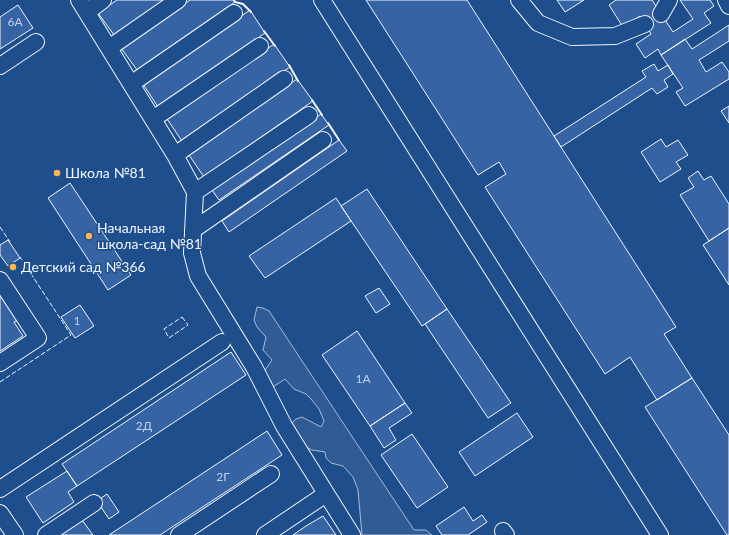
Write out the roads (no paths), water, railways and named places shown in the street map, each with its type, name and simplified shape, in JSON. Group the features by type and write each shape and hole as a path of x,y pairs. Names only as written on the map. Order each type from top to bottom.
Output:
{"street":[{"path":"103,0 83,6 175,155 195,192 192,253 198,276 254,367 284,426 352,535"},
{"path":"109,48 178,0"},
{"path":"322,0 660,535"},
{"path":"519,0 538,23 572,37 615,36 645,24"},
{"path":"661,14 669,0"},
{"path":"726,0 729,6"},
{"path":"131,84 234,13"},
{"path":"0,66 36,42"},
{"path":"153,119 260,46"},
{"path":"175,155 284,80"},
{"path":"195,192 309,115"},
{"path":"193,230 323,140"},
{"path":"0,280 38,338 0,363"},
{"path":"0,489 222,342"},
{"path":"179,535 271,474"},
{"path":"265,535 326,494"},
{"path":"46,535 94,503"},
{"path":"0,513 15,535"}],"place":[{"name":"Школа №81","path":"57,173"},
{"name":"Начальная школа-сад №81","path":"89,236"},
{"name":"Детский сад №366","path":"13,267"}]}
